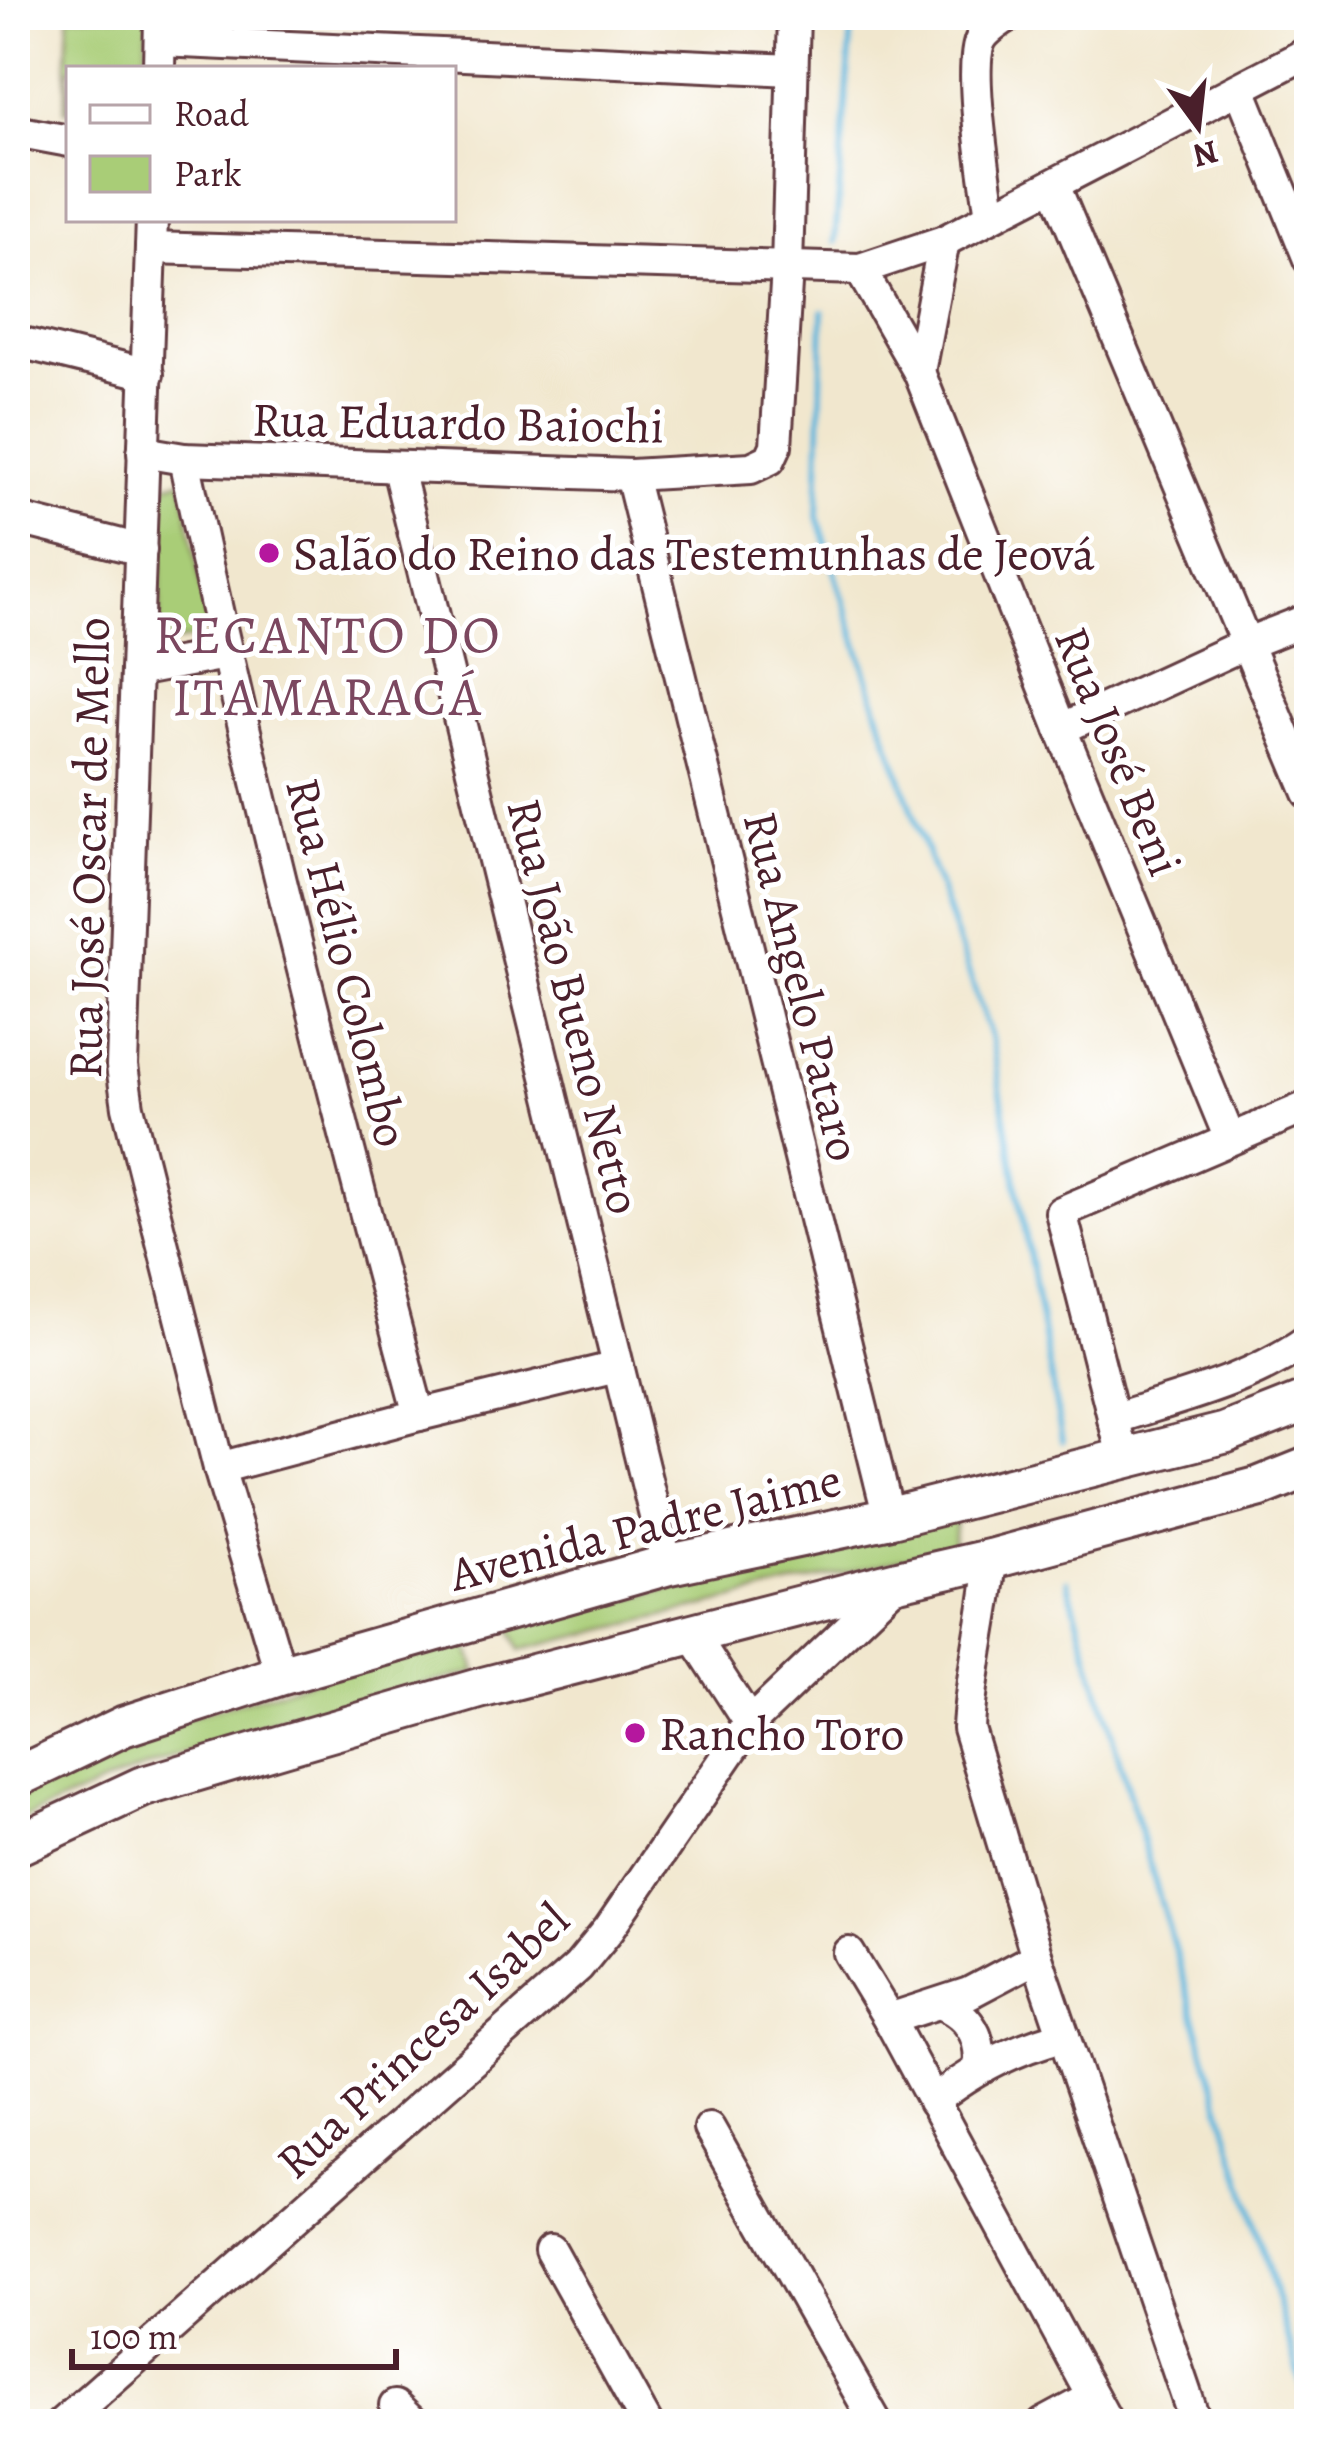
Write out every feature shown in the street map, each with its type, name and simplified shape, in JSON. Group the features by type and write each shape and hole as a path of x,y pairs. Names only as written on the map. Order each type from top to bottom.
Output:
{"main road":[{"name":"Avenida Padre Jaime","path":"15,1778 124,1726 280,1675 667,1565 889,1518 1124,1460 1225,1433 1309,1400"},
{"path":"15,1846 142,1787 481,1688 979,1562 1258,1487 1309,1467"},
{"path":"979,1562 974,1533 1004,1489"},
{"path":"470,1623 485,1653 481,1688"}],"street":[{"path":"787,268 794,15"},
{"path":"991,216 976,56 983,35 1009,15"},
{"path":"160,42 792,70"},
{"path":"151,234 860,269 944,241 1309,52"},
{"path":"1240,88 1309,259"},
{"path":"15,131 66,140"},
{"path":"1054,185 1309,793"},
{"name":"Rua José Oscar de Mello","path":"151,234 122,1066 128,1107 219,1468 280,1675"},
{"path":"919,372 944,241"},
{"name":"Rua Eduardo Baiochi","path":"142,452 184,459 398,469 631,475 751,469 770,459 776,446 787,268"},
{"name":"Rua José Beni","path":"860,269 919,372 1230,1138"},
{"path":"15,341 148,374"},
{"name":"Rua Hélio Colombo","path":"184,459 225,654 338,1112 419,1415"},
{"name":"Rua João Bueno Netto","path":"398,469 667,1565"},
{"name":"Rua Angelo Pataro","path":"631,475 889,1518"},
{"path":"15,518 141,550"},
{"path":"1061,729 1309,619"},
{"path":"136,671 225,654"},
{"path":"1124,1460 1061,1212 1309,1106"},
{"path":"1113,1418 1240,1378 1309,1339"},
{"path":"219,1468 616,1367"},
{"path":"979,1562 986,1609 968,1728 1037,1957 1196,2424"},
{"name":"Rua Princesa Isabel","path":"61,2424 578,1967 750,1723 900,1580"},
{"path":"693,1635 750,1723"},
{"path":"849,1953 1101,2410 1042,2424"},
{"path":"889,2019 942,2004 1037,1957"},
{"path":"942,2004 964,2016 971,2026 980,2047 980,2068"},
{"path":"933,2102 980,2068 1064,2036"},
{"path":"709,2128 878,2424"},
{"path":"550,2251 647,2424"}],"green space":[{"path":"69,15 148,15 145,66 67,66"},
{"path":"182,480 207,622 198,638 177,641 159,635 164,485"},
{"path":"956,1519 953,1547 520,1650 510,1627"},
{"path":"465,1633 476,1672 292,1716 117,1778 15,1822 15,1795 124,1738"}],"waterway":[{"path":"835,242 853,15"},
{"path":"823,311 818,517 878,711 991,1037 1062,1441"},
{"path":"1067,1581 1304,2392 1306,2424"}],"place":[{"name":"Salão do Reino das Testemunhas de Jeová","path":"269,553"},
{"name":"Rancho Toro","path":"635,1733"}],"district":[{"name":"RECANTO DO ITAMARACÁ","path":"328,665"}]}
